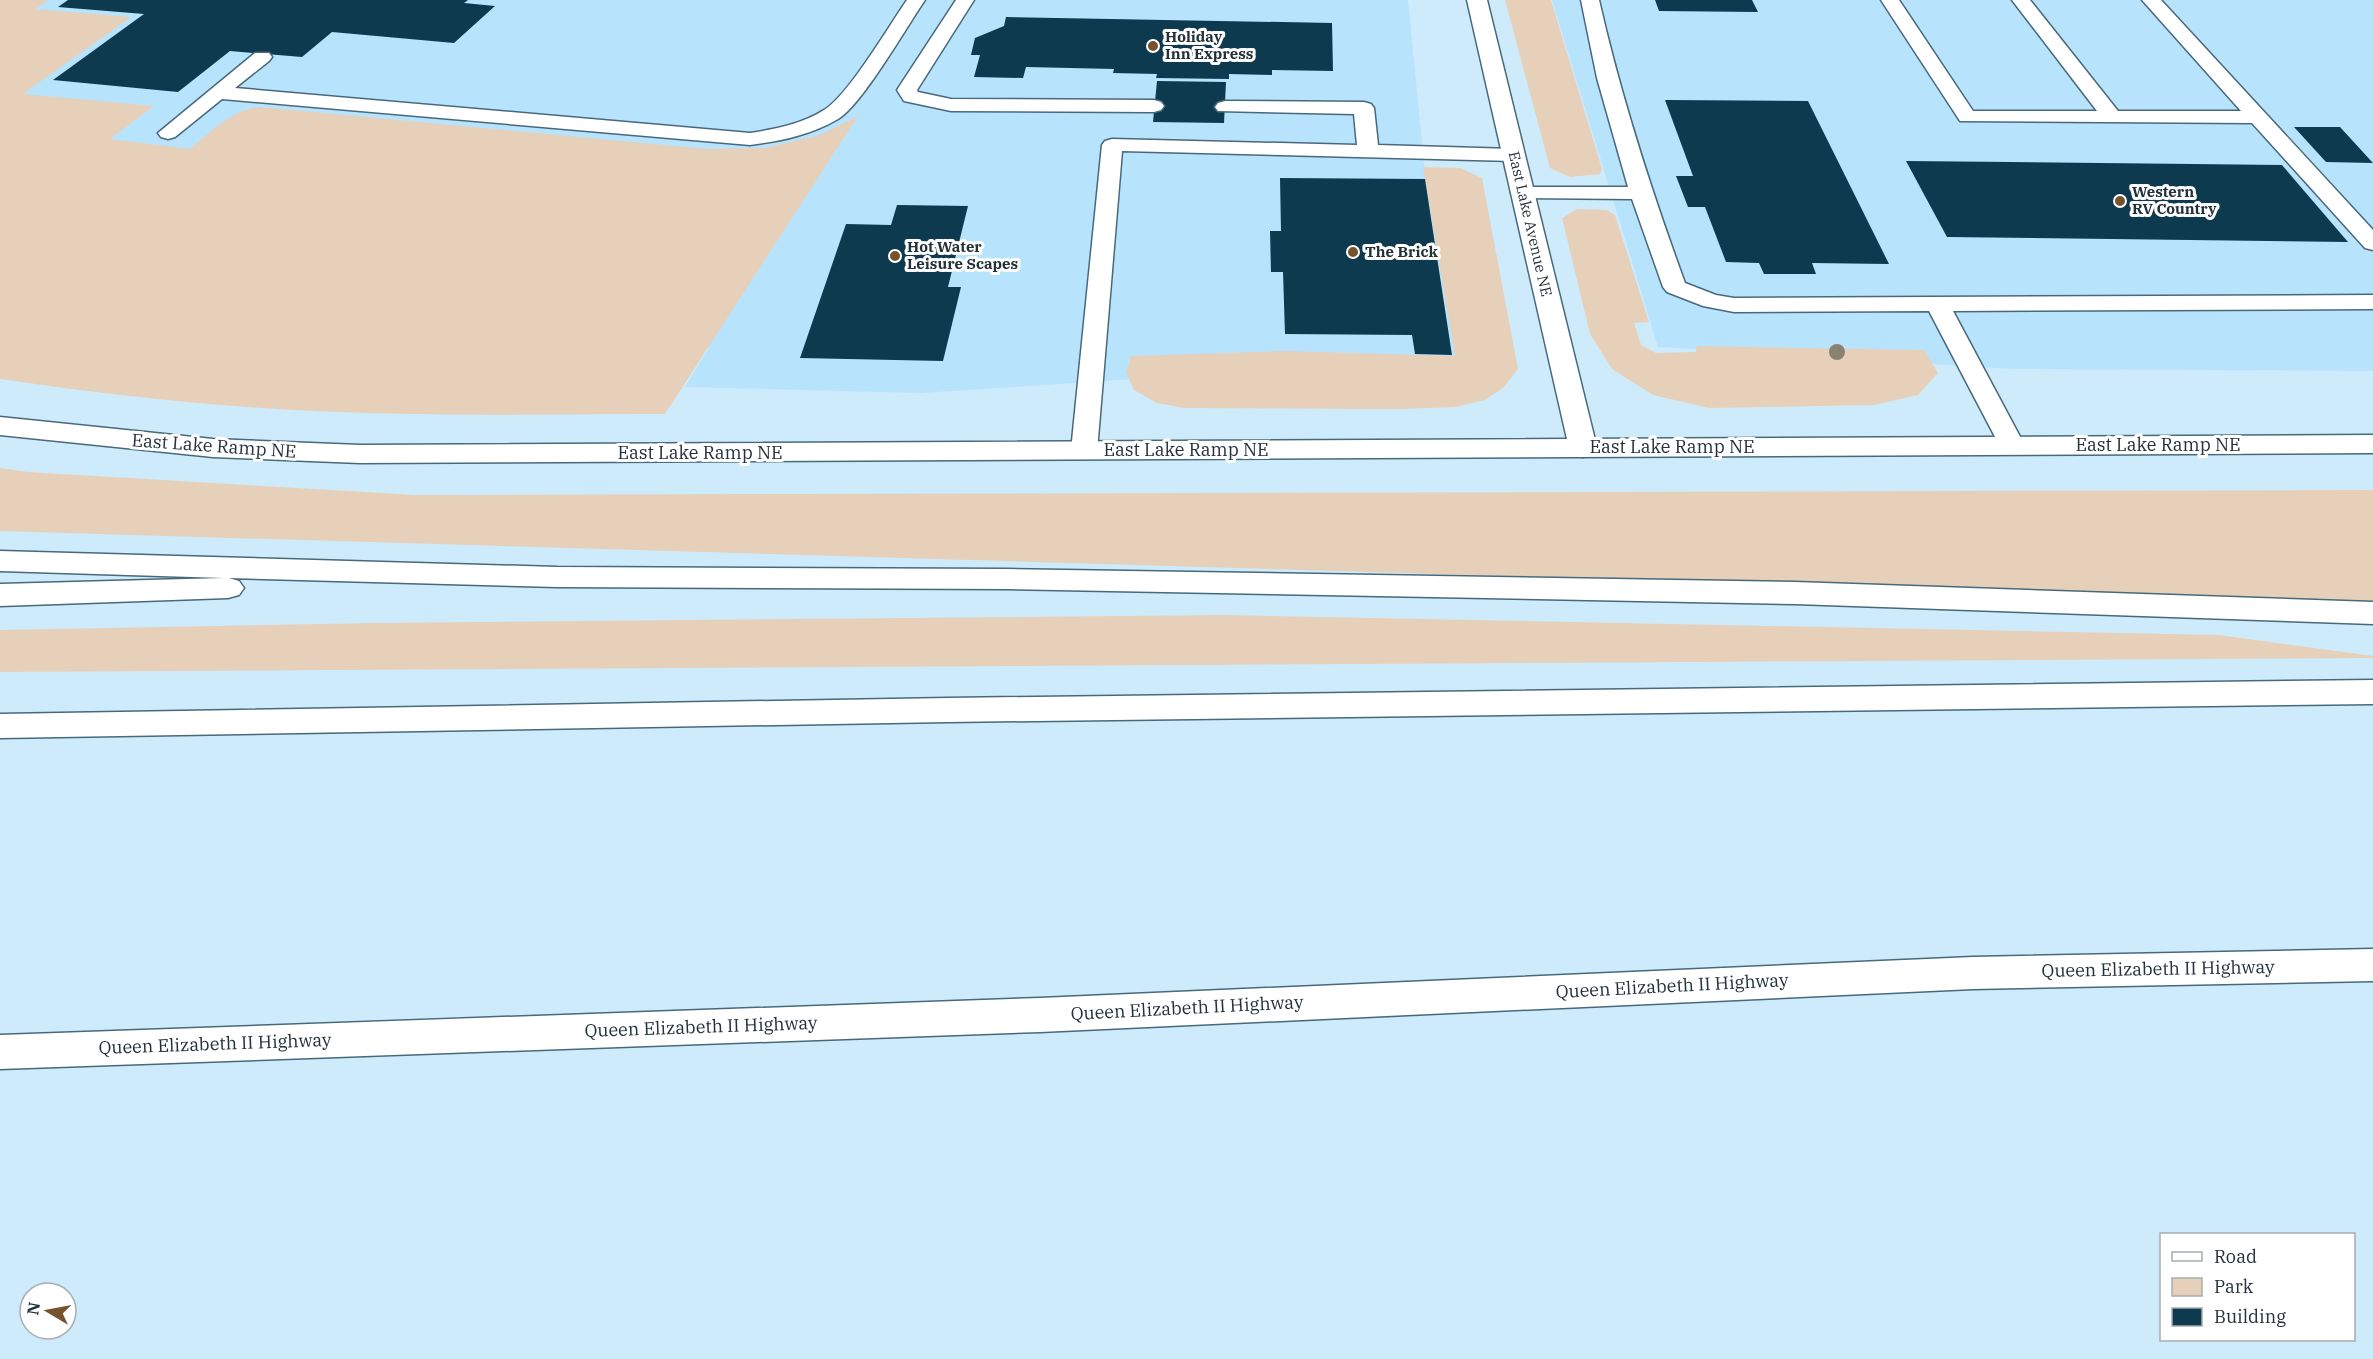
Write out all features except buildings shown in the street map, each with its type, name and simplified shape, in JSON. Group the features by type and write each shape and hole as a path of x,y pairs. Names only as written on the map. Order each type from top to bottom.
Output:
{"main road":[{"name":"East Lake Avenue NE","path":"1477,0 1583,448"},
{"name":"East Lake Ramp NE","path":"0,426 213,448 360,454 2373,444"},
{"path":"0,561 557,577 996,579 1783,592 2373,613"},
{"path":"0,595 557,577"},
{"path":"0,726 948,710 2373,692"},
{"name":"Queen Elizabeth II Highway","path":"0,1052 1040,1015 1973,972 2373,965"}],"lane":[{"path":"219,93 750,139 785,134 833,114 849,98 916,0"},
{"path":"965,0 907,90 911,97 951,105 1154,106"},
{"path":"1590,0 1608,78 1641,193 1676,287 1695,297 1734,305 2373,302"},
{"path":"1890,0 1967,117 2257,117"},
{"path":"2020,0 2112,117"},
{"path":"2151,0 2373,243"},
{"path":"168,133 262,57"},
{"path":"1084,451 1114,106"},
{"path":"1225,107 1364,108 1368,150"},
{"path":"1112,145 1513,154"},
{"path":"1522,193 1641,193"},
{"path":"1938,305 2012,446"}],"shaded area":[{"path":"0,0 1408,0 1424,165 1459,358 921,393 685,387 709,348 203,346 0,316"},
{"path":"1552,0 2373,0 2373,371 2014,369 1658,347"}],"green space":[{"path":"0,0 48,0 35,9 131,17 23,94 154,106 110,139 190,149 231,117 260,107 707,149 765,148 820,135 858,116 665,414 440,414 274,409 183,402 45,386 0,379"},
{"path":"1505,0 1551,0 1602,169 1600,174 1570,177 1550,168"},
{"path":"1423,167 1460,168 1482,178 1518,369 1504,387 1485,400 1455,407 1404,409 1184,408 1157,403 1134,390 1126,373 1131,356 1284,351 1455,356"},
{"path":"1577,209 1607,210 1615,215 1649,322 1634,323 1641,345 1656,353 1696,352 1697,346 1924,350 1938,373 1918,395 1874,405 1709,408 1653,395 1612,369 1590,334 1562,218"},
{"path":"0,468 28,472 416,495 2373,490 2373,602 0,531"},
{"path":"1226,615 2219,635 2373,656 2373,658 0,672 0,630 371,623"}],"place":[{"name":"Holiday Inn Express","path":"1153,46"},
{"name":"Western RV Country","path":"2120,201"},
{"name":"The Brick","path":"1353,252"},
{"name":"Hot Water Leisure Scapes","path":"895,256"}]}
